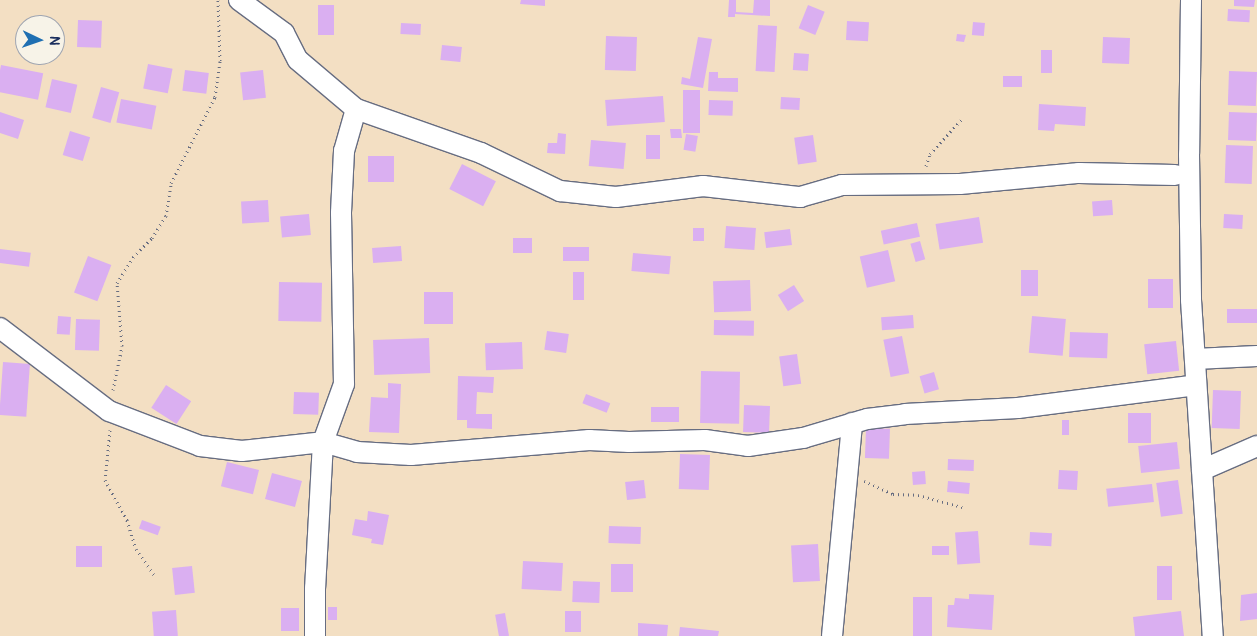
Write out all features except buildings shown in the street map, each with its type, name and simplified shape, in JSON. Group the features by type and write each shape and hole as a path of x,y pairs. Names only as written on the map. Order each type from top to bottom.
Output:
{"street":[{"path":"239,0 284,33 298,60 356,109 481,153 560,191 616,197 702,186 800,197 842,185 960,184 1079,173 1175,175"},
{"path":"1191,0 1189,154 1191,300 1213,636"},
{"path":"315,636 315,588 323,442 344,384 341,213 344,151 356,109"},
{"path":"0,328 109,410 200,446 242,451 323,442 357,452 411,455 589,440 629,442 705,440 748,446 803,438 867,419 904,414 1018,408 1189,386"},
{"path":"1195,359 1257,356"},
{"path":"832,636 852,424"},
{"path":"1202,470 1257,446"}],"path":[{"path":"155,576 136,549 127,520 105,480 111,427 109,410 122,346 117,283 133,257 152,238 166,216 171,183 215,97 220,61 218,0"},
{"path":"920,184 930,154 962,119"},
{"path":"848,474 893,494 918,496 962,507"}]}
